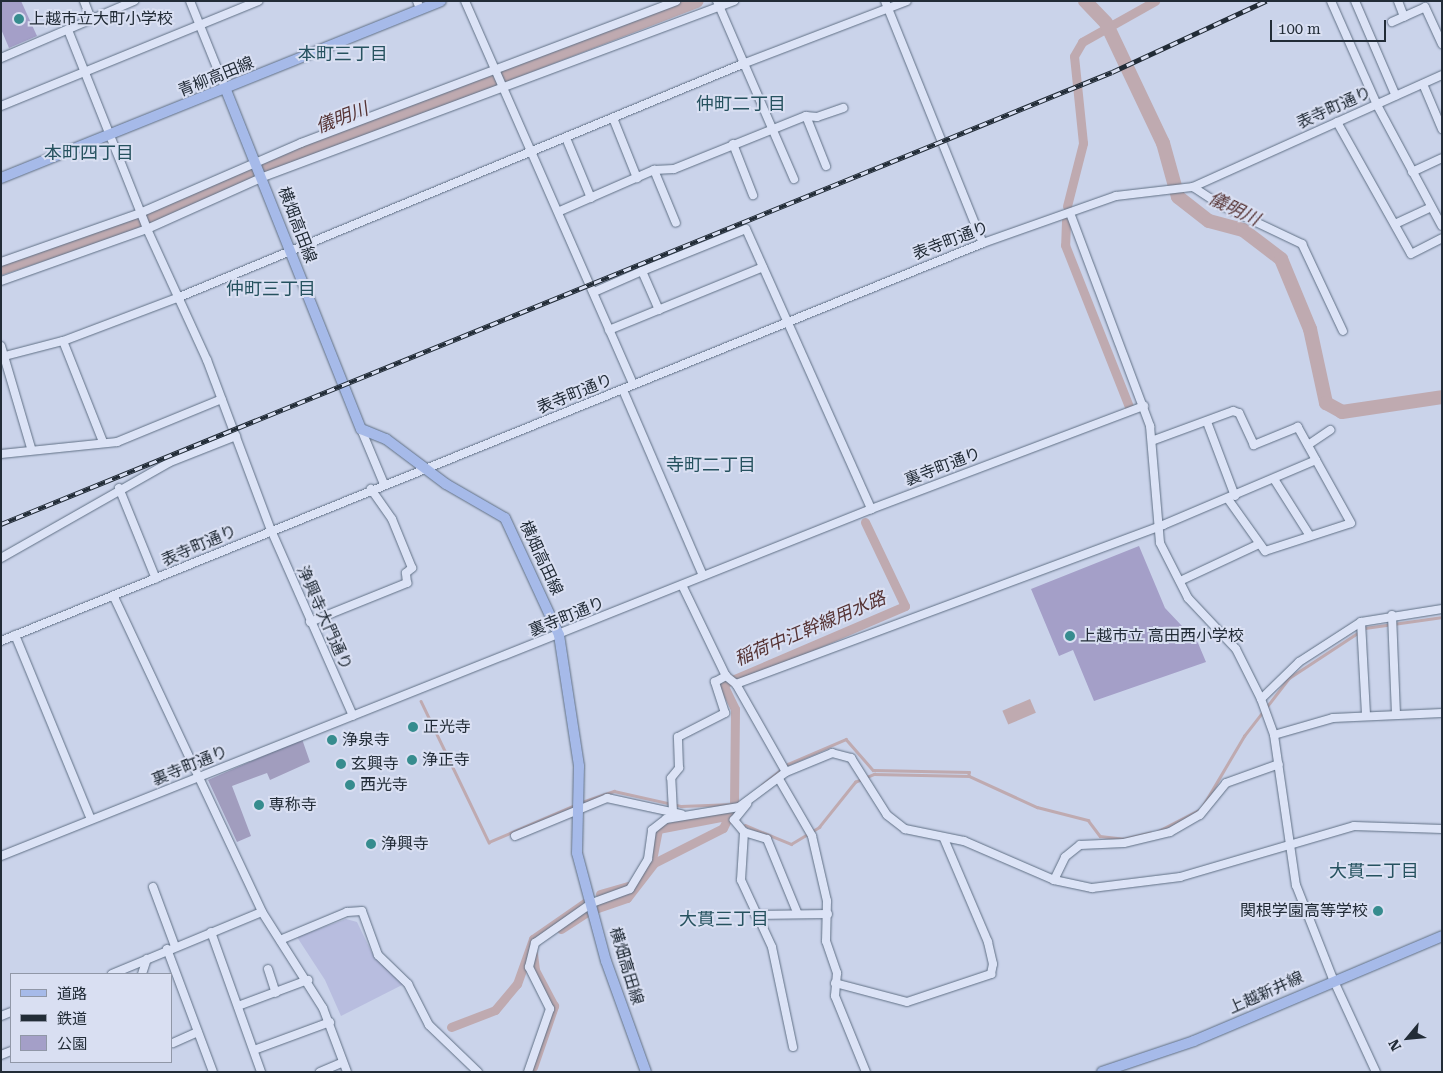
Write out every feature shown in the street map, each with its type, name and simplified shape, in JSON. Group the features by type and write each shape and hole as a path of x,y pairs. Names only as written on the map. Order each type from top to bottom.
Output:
{"main road":[{"name":"青柳高田線","path":"1,178 226,90 419,5 441,1"},
{"name":"横畑高田線","path":"226,90 262,176 361,429 428,467 446,484 505,518 559,635 581,805 575,842 606,961 646,1072"},
{"name":"上越新井線","path":"1102,1072 1194,1041 1333,979 1442,936"}],"street":[{"path":"84,1 91,20"},
{"path":"1,58 134,1"},
{"path":"190,1 226,90"},
{"path":"1,106 86,73 258,1"},
{"path":"466,1 493,69 504,88 560,211 633,384"},
{"path":"1,262 140,213 256,163 493,69 676,1"},
{"path":"1,281 146,228 262,176 504,88 718,4 734,1"},
{"path":"3,356 63,341 177,298 533,153 887,5 907,1"},
{"path":"1331,1 1377,104 1442,226"},
{"path":"1355,1 1396,96"},
{"path":"1398,1 1404,17"},
{"path":"718,4 774,128 794,179"},
{"path":"1392,22 1404,17 1423,4 1442,44"},
{"path":"887,5 983,243"},
{"name":"浄興寺大門通り","path":"68,30 146,228 222,399 271,530 353,716"},
{"name":"表寺町通り","path":"1,641 114,598 371,489 623,390 633,384 787,320 983,243 1116,196 1193,187 1442,75"},
{"path":"1423,84 1442,128"},
{"path":"560,211 654,170 674,169 806,116 817,117 843,108"},
{"path":"806,116 826,166"},
{"path":"613,118 637,178"},
{"path":"1337,122 1411,254 1442,238"},
{"path":"566,138 591,198"},
{"path":"734,144 753,194"},
{"path":"1412,172 1442,158"},
{"path":"654,170 676,223"},
{"path":"1193,187 1222,206 1302,244 1343,331"},
{"path":"1395,224 1431,207"},
{"path":"1070,212 1144,406 1154,440 1156,526 1168,565 1180,581 1188,598 1236,649 1261,699 1274,734 1296,884 1333,979 1376,1072"},
{"path":"594,292 746,229 787,320 807,374 871,509"},
{"path":"609,330 762,267"},
{"path":"642,271 660,310"},
{"path":"63,341 104,442"},
{"path":"1,346 31,448"},
{"path":"623,390 703,576"},
{"path":"1,454 31,448 104,442 136,437 222,399"},
{"name":"裏寺町通り","path":"1,856 871,509 1144,406"},
{"path":"1154,440 1233,411 1239,413 1254,445 1298,427 1354,531"},
{"path":"1207,422 1231,498 1265,551 1351,523"},
{"path":"361,429 384,484"},
{"path":"1308,445 1330,430"},
{"path":"1,558 119,488 236,436"},
{"path":"736,684 1231,498 1316,460"},
{"path":"1274,479 1310,536"},
{"path":"119,488 156,579"},
{"path":"310,622 407,583 406,573 412,568 392,520 371,489"},
{"path":"1180,581 1259,544"},
{"path":"682,585 726,676 736,684 786,772"},
{"path":"114,598 262,912 308,980 330,1022 347,1072"},
{"path":"1261,699 1299,662 1361,622 1392,614 1442,609"},
{"path":"1392,614 1396,716"},
{"path":"1361,622 1366,714"},
{"path":"15,635 91,819"},
{"path":"673,812 671,778 679,768 678,737 725,713 726,704 715,682 726,676"},
{"path":"1274,734 1333,718 1366,714 1396,716 1442,713"},
{"path":"734,820 751,800 786,772 832,753 846,754 895,823 918,834 980,847 1054,880 1092,888 1140,884 1218,867 1290,842 1354,826 1442,829"},
{"path":"1054,880 1065,857 1080,845 1133,842 1170,832 1195,820 1226,783 1279,764"},
{"path":"779,779 812,836 828,914 826,941 839,1009 866,1072"},
{"path":"515,836 581,805 607,798 683,814 723,809 751,800"},
{"path":"723,809 744,832 767,840 797,912"},
{"path":"528,1072 550,1009 532,975 530,953 538,940 592,903 630,889 648,859 652,830 683,814"},
{"path":"744,832 741,880 755,915 772,947 793,1047"},
{"path":"835,983 907,1002 991,974 994,964 988,942 944,839"},
{"path":"153,887 211,1071"},
{"path":"280,940 331,917 362,911 378,954 408,984 429,1025 478,1072"},
{"path":"114,973 171,947 262,912"},
{"path":"755,915 797,912 828,914"},
{"path":"212,932 261,1072"},
{"path":"142,973 147,959"},
{"path":"268,969 276,993"},
{"path":"238,1006 308,980"},
{"path":"254,1050 330,1022"},
{"path":"173,1043 198,1032"},
{"path":"320,1072 343,1062"}],"shaded area":[{"path":"1030,699 1036,713 1008,725 1002,711"},
{"path":"302,739 310,762 270,780 267,773 232,786 251,836 237,842 208,780"},
{"path":"346,919 357,922 372,953 404,984 341,1016 325,980 297,937"}],"green space":[{"name":"上越市立大町小学校","path":"1,1 21,1 37,36 9,48 1,29"},
{"path":"1139,546 1165,608 1198,643 1206,662 1094,701 1073,650 1059,656 1031,589"}],"waterway":[{"name":"儀明川","path":"1,268 140,222 287,159 697,1"},
{"name":"儀明川","path":"1085,1 1106,23 1163,143 1178,197 1209,221 1243,230 1281,259 1310,329 1326,403 1342,412 1442,397"},
{"name":"稲荷中江幹線用水路","path":"1067,206 1083,143 1074,56 1082,42 1155,1"},
{"name":"稲荷中江幹線用水路","path":"1066,221 1065,245 1129,407"},
{"name":"稲荷中江幹線用水路","path":"561,929 589,911 627,898 654,863 723,828 734,805 735,709 723,684 905,606 865,522"},
{"path":"1158,831 1201,809 1244,736 1289,678 1365,628 1442,617"},
{"path":"421,701 489,842 575,805"},
{"path":"762,785 788,764 846,739 873,770 969,772 969,776 1037,807 1088,820 1100,836 1123,839 1150,833"},
{"path":"745,825 791,844 819,827 855,782 874,774 969,776"},
{"path":"582,802 614,791 681,806 734,804"},
{"name":"稲荷中江幹線用水路","path":"726,816 732,820"},
{"path":"653,855 658,829 726,816"},
{"path":"600,894 628,886"},
{"path":"451,1027 495,1010 517,984 533,939 589,900"},
{"name":"稲荷中江幹線用水路","path":"533,954 535,970 554,1006 533,1067"}],"railway":[{"path":"1,524 1112,72 1266,1"}],"place":[{"name":"上越市立大町小学校","path":"19,19"},
{"name":"上越市立 高田西小学校","path":"1070,636"},
{"name":"正光寺","path":"413,727"},
{"name":"浄泉寺","path":"332,740"},
{"name":"浄正寺","path":"412,760"},
{"name":"玄興寺","path":"341,764"},
{"name":"西光寺","path":"350,785"},
{"name":"専称寺","path":"259,805"},
{"name":"浄興寺","path":"371,844"},
{"name":"関根学園高等学校","path":"1378,911"}],"district":[{"name":"本町三丁目","path":"343,54"},
{"name":"仲町二丁目","path":"741,104"},
{"name":"本町四丁目","path":"89,153"},
{"name":"仲町三丁目","path":"271,289"},
{"name":"寺町二丁目","path":"711,465"},
{"name":"大貫二丁目","path":"1374,871"},
{"name":"大貫三丁目","path":"724,919"}]}
